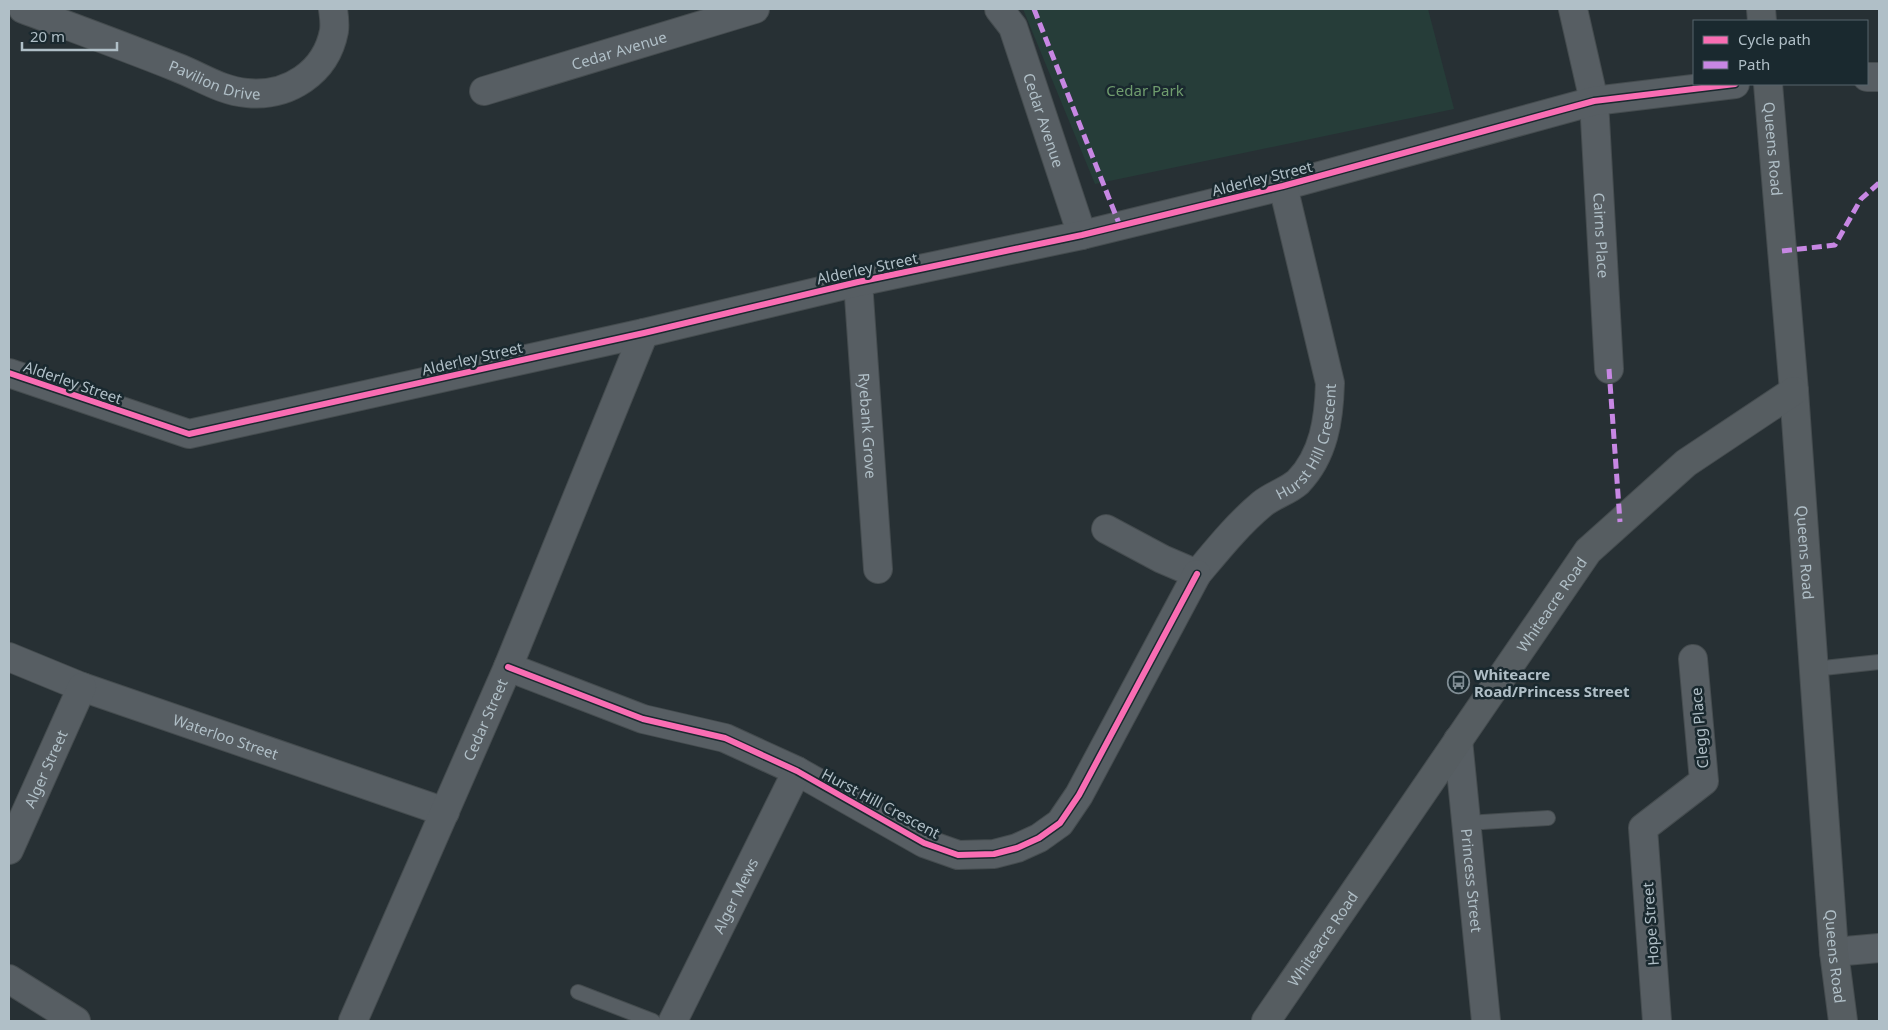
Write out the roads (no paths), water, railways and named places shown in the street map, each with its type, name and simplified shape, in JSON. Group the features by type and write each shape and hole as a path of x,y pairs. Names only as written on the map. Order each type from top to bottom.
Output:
{"main road":[{"name":"Queens Road","path":"1768,85 1794,392 1834,952 1843,1021"},
{"name":"Whiteacre Road","path":"1267,1021 1588,551 1686,463 1794,392"}],"street":[{"name":"Pavilion Drive","path":"23,9 178,68 220,87 247,93 271,92 293,86 308,76 321,63 329,48 334,30 333,9"},
{"name":"Cedar Avenue","path":"484,91 755,9"},
{"name":"Cedar Avenue","path":"999,9 1013,27 1082,235"},
{"name":"Cairns Place","path":"1573,9 1594,101 1609,369"},
{"name":"Alderley Street","path":"9,374 189,434 644,333 858,282 1082,235 1283,186 1594,101 1727,85"},
{"name":"Hurst Hill Crescent","path":"508,667 643,719 725,738 797,771 924,842 958,855 994,854 1017,848 1039,838 1060,824 1078,795 1197,574 1235,528 1264,502 1297,482 1314,459 1324,435 1329,410 1330,383 1283,186"},
{"name":"Ryebank Grove","path":"858,282 878,569"},
{"name":"Cedar Street","path":"353,1021 508,667 644,333"},
{"path":"1106,529 1162,559 1197,574"},
{"name":"Waterloo Street","path":"9,658 82,687 445,812"},
{"name":"Clegg Place","path":"1643,828 1704,781 1693,659"},
{"name":"Alger Street","path":"9,850 82,687"},
{"name":"Princess Street","path":"1458,740 1486,1021"},
{"name":"Alger Mews","path":"673,1021 797,771"},
{"name":"Hope Street","path":"1643,828 1657,1021"},
{"path":"1834,952 1879,948"},
{"path":"9,979 76,1021"}],"lane":[{"path":"1814,669 1879,662"},
{"path":"1467,823 1548,818"},
{"path":"578,992 653,1021"}],"place":[{"name":"Whiteacre Road/Princess Street","path":"1458,683"}],"park label":[{"name":"Cedar Park","path":"1145,90"}]}
